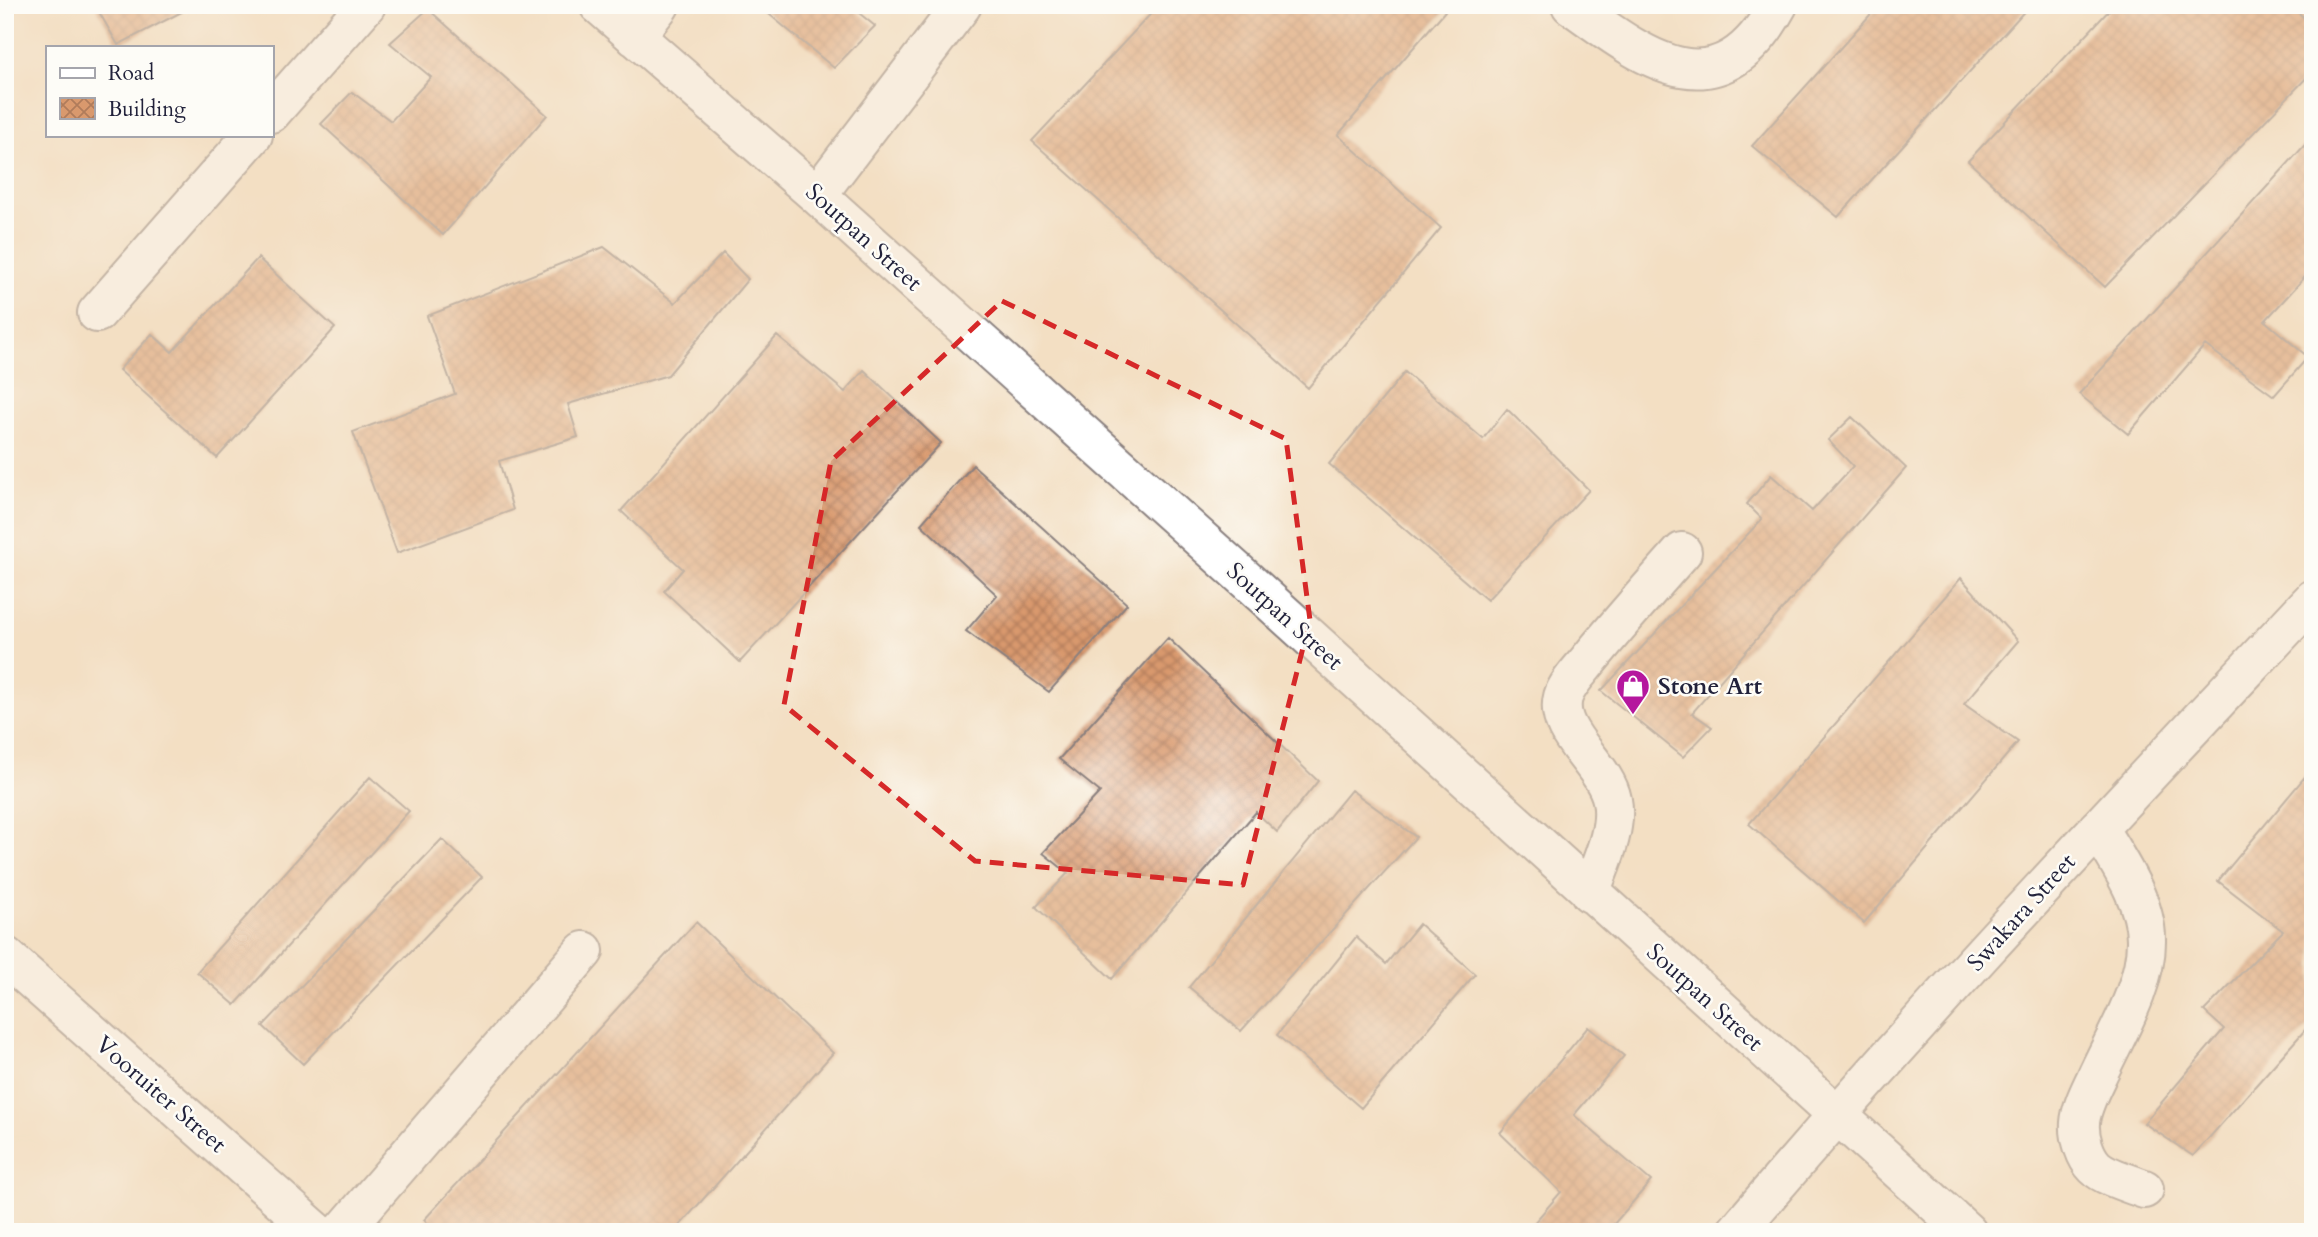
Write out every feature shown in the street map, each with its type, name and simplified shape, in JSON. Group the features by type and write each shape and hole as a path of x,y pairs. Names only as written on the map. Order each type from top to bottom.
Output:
{"street":[{"path":"273,111 366,5"},
{"name":"Soutpan Street","path":"599,5 817,195 1242,576 1966,1232"},
{"path":"635,37 660,5"},
{"path":"817,195 962,5"},
{"path":"1571,5 1634,48 1660,61 1707,69 1724,65 1753,43 1778,5"},
{"path":"97,313 252,136"},
{"path":"1590,893 1609,839 1612,801 1605,780 1564,719 1561,707 1563,694 1599,647 1682,552"},
{"name":"Swakara Street","path":"1736,1232 1836,1114 2098,828 2313,599"},
{"path":"2098,828 2138,903 2146,939 2140,979 2127,1014 2088,1096 2080,1123 2083,1148 2096,1168 2144,1189"},
{"path":"342,1232 584,951"},
{"name":"Vooruiter Street","path":"5,956 317,1232"}],"highlighted area":[{"path":"1002,301 1286,439 1310,620 1243,885 975,861 784,705 831,461"}],"building":[{"path":"95,5 195,5 118,45"},
{"path":"758,5 849,5 875,26 834,68"},
{"path":"1159,5 1438,5 1445,11 1338,135 1441,228 1308,388 1032,141"},
{"path":"1879,5 2030,5 1838,217 1752,146"},
{"path":"2114,5 2290,5 2313,26 2313,71 2105,287 1968,161"},
{"path":"428,9 547,115 443,235 321,124 352,92 391,121 431,77 390,43"},
{"path":"2313,136 2313,268 2265,321 2308,357 2274,396 2205,345 2128,434 2079,394"},
{"path":"604,247 675,303 723,253 748,279 668,375 568,404 578,437 499,461 513,510 397,553 353,432 455,394 427,316"},
{"path":"258,258 335,328 217,458 119,370 152,334 172,352"},
{"path":"777,336 845,392 864,370 941,443 740,662 664,591 683,569 621,511"},
{"path":"1405,372 1483,439 1507,409 1589,490 1487,600 1329,464"},
{"path":"1852,417 1906,468 1692,713 1712,727 1683,757 1601,691 1762,519 1747,504 1771,475 1812,511 1853,466 1828,440"},
{"path":"973,465 1127,604 1049,692 966,631 997,595 921,524"},
{"path":"1961,578 2018,641 1964,704 2018,742 1864,923 1749,824"},
{"path":"1168,638 1318,781 1277,832 1256,812 1112,979 1036,907 1068,873 1043,853 1100,792 1059,759"},
{"path":"2313,767 2313,1021 2193,1156 2144,1123 2224,1029 2204,1011 2283,931 2218,881"},
{"path":"370,777 409,811 235,1005 197,972"},
{"path":"1351,790 1416,837 1241,1031 1189,987"},
{"path":"442,839 482,877 303,1064 263,1026"},
{"path":"696,922 833,1053 674,1232 439,1232 424,1220"},
{"path":"1419,924 1475,974 1361,1108 1277,1035 1356,937 1386,964"},
{"path":"1588,1027 1624,1056 1574,1115 1651,1181 1607,1232 1526,1232 1561,1192 1500,1133"}],"place":[{"name":"Stone Art","path":"1633,716"}]}
